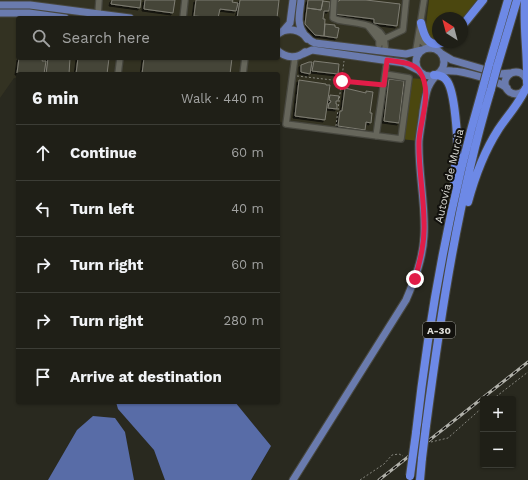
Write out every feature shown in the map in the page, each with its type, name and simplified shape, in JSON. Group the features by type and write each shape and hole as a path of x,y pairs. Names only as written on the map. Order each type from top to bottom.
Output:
{"highway":[{"path":"468,19 483,0"},
{"name":"Autovía de Murcia","path":"410,478 432,315 444,249 456,192 493,66 508,0"},
{"name":"Autovía de Murcia","path":"493,66 517,0"},
{"path":"456,236 462,224 474,181 484,155 499,129 522,97 527,82 524,25 525,0"},
{"path":"421,23 424,36 428,42 432,43"},
{"path":"435,51 442,48"},
{"path":"437,74 442,76 448,82 452,97 457,142 454,180 456,192"},
{"name":"Autovía de Murcia","path":"420,480 441,316 487,88"}],"main road":[{"path":"280,33 290,23 293,0"},
{"path":"301,0 299,22 308,42 308,49 303,54"},
{"path":"0,5 30,5 97,16"},
{"path":"0,13 29,13 51,16"},
{"path":"280,33 293,30 300,32 315,43 382,46 406,54 418,54 435,51 452,60 500,74 520,73 527,82 521,93 515,94 498,83 456,71 447,71 427,75 407,64 387,60 314,50 310,50 295,57 280,52"},
{"path":"293,480 406,300 415,279 424,237 419,141 426,93 431,80 444,64 443,57 435,51"},
{"path":"418,54 419,71 424,81 426,93"},
{"path":"507,88 506,80 512,73"}],"street":[{"path":"97,16 100,0"},
{"path":"183,16 185,0"},
{"path":"334,0 332,16 335,19 374,26 380,32 382,46 403,30 406,0"},
{"path":"418,54 419,34 424,0"},
{"path":"419,34 422,42 435,51"},
{"path":"295,57 286,124 401,139 409,78 385,74"},
{"path":"118,72 120,60"},
{"path":"243,72 245,60"},
{"path":"376,136 387,60"}],"path":[{"path":"335,130 344,61"},
{"path":"292,76 384,85"},
{"path":"497,396 528,372"},
{"path":"431,442 448,438 480,410"},
{"path":"360,480 384,464 392,455 399,454 403,456"}],"shaded area":[{"path":"0,0 429,0 426,25 432,33 432,48 443,48 449,62 448,67 439,80 433,83 419,141 286,124 280,122 280,72 16,72 16,78 14,78 0,98"},
{"path":"429,0 477,0 468,12 432,12 432,40 427,32 426,25"},
{"path":"409,78 423,79 425,87 425,102 419,141 401,139"}],"water":[{"path":"117,404 237,404 271,446 251,480 165,480 154,450 118,409"},
{"path":"93,416 115,418 125,432 134,480 48,480 77,430"}],"building":[{"path":"112,0 141,0 140,8 111,4"},
{"path":"145,0 175,0 173,13 144,9"},
{"path":"196,0 233,0 232,2 238,3 236,11 220,9 218,16 194,16"},
{"path":"240,0 279,0 277,16 237,16"},
{"path":"308,0 323,0 321,10 307,8"},
{"path":"366,0 400,4 397,26 374,23 374,19 334,14 336,1"},
{"path":"323,1 330,2 329,11 324,11 324,36 315,35 305,24 307,8 321,10"},
{"path":"325,24 335,25 335,27 339,28 337,38 324,36"},
{"path":"19,60 46,61 44,72 17,72"},
{"path":"48,60 70,60 69,72 46,72"},
{"path":"78,60 109,60 107,72 76,72"},
{"path":"144,60 232,60 230,72 142,72"},
{"path":"314,61 339,64 338,74 312,71"},
{"path":"312,62 310,74 301,72 301,65"},
{"path":"389,79 404,81 399,123 384,121"},
{"path":"299,80 330,85 325,120 295,116"},
{"path":"345,88 366,93 366,91 373,92 370,113 372,113 371,123 366,122 365,130 338,126 340,111 342,111"},
{"path":"330,95 339,96 338,101 336,101 337,109 328,108 331,101 329,100"}],"railway":[{"path":"379,480 528,362"}],"route":[{"path":"342,81 384,85 387,60 413,66 420,72 424,81 426,93 419,141 424,237 415,279"}]}
